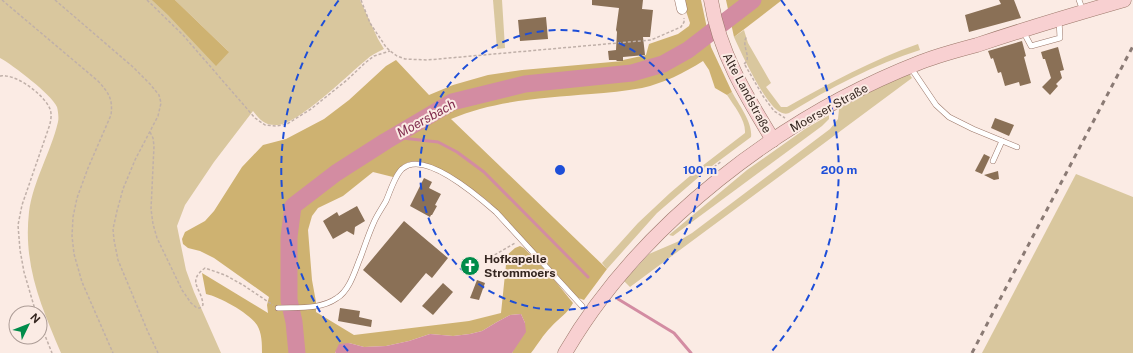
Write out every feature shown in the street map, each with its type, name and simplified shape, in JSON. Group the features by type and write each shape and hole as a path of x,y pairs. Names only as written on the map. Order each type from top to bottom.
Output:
{"main road":[{"name":"Moerser Straße","path":"565,353 587,309 670,222 718,180 773,140 843,98 922,62 1059,19 1081,6 1124,0"},
{"name":"Alte Landstraße","path":"712,7 721,43 739,67 741,87 773,140"}],"lane":[{"path":"911,67 936,105 949,117 973,129 1017,147"},
{"path":"993,161 1002,141"},
{"path":"278,308 312,306 329,303 338,298 346,289 354,275 374,222 400,172 403,168 414,163 424,165 450,176 480,198 496,212 587,309"}],"path":[{"path":"2,0 98,81 107,91 111,100 111,115 77,198 73,216 72,236 74,254 82,282 113,353"},
{"path":"55,0 132,67 159,95 161,108 135,160 123,189 113,229 118,260 158,353"},
{"path":"147,0 183,35 255,118 265,125 277,126 287,124 311,109 374,56 390,51"},
{"path":"360,0 370,23 390,51 405,59 427,60 651,40 681,27 684,22 681,4"},
{"path":"747,36 744,44 748,60 739,67 774,112 785,118"},
{"path":"0,76 17,79 33,89 44,100 50,109 51,119 49,127 22,205 18,225 24,272 34,305"},
{"path":"150,132 153,138 154,146 151,209 153,224 157,238 164,253 182,290 191,303 197,308 200,308 203,305 195,279 198,273 205,268 225,275 278,308"},
{"path":"486,260 520,239"},
{"path":"48,343 52,353"}],"shaded area":[{"path":"0,0 153,0 229,52 175,0 360,0 384,49 370,57 310,108 287,122 278,125 266,123 253,111 214,162 185,205 177,226 186,270 221,353 61,353 48,321 48,305 42,305 35,285 31,268 28,231 31,200 55,133 58,120 58,110 48,95 22,73 0,58"},
{"path":"152,0 175,0 229,52 216,66"},
{"path":"493,0 502,0 505,48 497,49"},
{"path":"683,0 701,0 711,47 732,92 727,95 715,88 709,70 703,61 674,77 642,88 520,101 485,108 451,119 607,269 584,300 576,296 490,203 451,175 428,164 418,162 406,163 401,166 393,177 373,172 343,196 318,208 312,216 308,230 316,312 354,335 469,321 501,313 507,255 515,248 520,246 524,248 552,277 573,303 566,313 545,333 531,353 512,353 525,323 521,314 510,315 482,331 470,334 453,336 430,334 409,341 386,346 364,347 349,343 335,352 336,353 262,353 260,331 253,320 234,306 219,298 206,294 202,273 268,313 267,305 269,297 214,258 200,251 188,248 183,244 182,239 185,232 205,221 214,211 242,167 263,145 286,139 324,119 349,100 386,66 396,60 429,95 453,85 488,75 522,70 623,61 646,55 649,44 678,34 689,26 690,23"},
{"path":"726,0 782,0 734,37"},
{"path":"744,30 748,43 771,83 766,87 781,107 787,107 851,72 901,50 918,44 920,50 870,69 785,114 774,107 761,90 742,55 734,37"},
{"path":"907,74 912,78 630,287 624,281 649,254 677,242 692,233 830,129 838,119 839,109 862,95"},
{"path":"732,92 748,120 751,137 708,169 657,213 607,269 602,263 638,223 697,170 745,133 742,118 727,95"},
{"path":"829,115 829,119 822,126 673,236 669,235 747,170 805,129"},
{"path":"1076,174 1133,197 1133,353 982,353"},
{"path":"521,314 525,323 526,332 512,353 335,352 339,344 349,343 364,347 386,346 409,341 430,334 453,336 470,334 482,331 510,315"}],"building":[{"path":"592,0 643,0 642,9 653,10 650,37 643,37 645,55 623,57 623,61 609,60 608,51 616,50 616,30 619,8 592,5"},
{"path":"999,0 1014,0 1021,18 969,32 965,15 1001,4"},
{"path":"546,17 548,39 520,41 518,20"},
{"path":"1022,41 1026,56 1024,57 1031,83 1020,86 1019,82 1005,86 1001,72 998,73 993,58 991,59 988,51"},
{"path":"1058,47 1064,70 1060,71 1062,78 1056,84 1058,86 1050,95 1042,87 1051,78 1045,59 1043,59 1041,52"},
{"path":"995,118 1014,125 1009,136 991,128"},
{"path":"984,154 990,157 982,174 975,171"},
{"path":"998,171 999,179 994,180 984,175"},
{"path":"424,178 432,182 429,188 441,194 435,205 437,206 430,217 410,206"},
{"path":"357,206 365,221 355,227 354,235 347,231 333,239 323,221 337,212 339,216"},
{"path":"404,221 448,258 432,278 426,273 401,303 363,270"},
{"path":"477,280 485,283 479,300 470,298"},
{"path":"443,283 453,292 433,315 422,306"},
{"path":"340,308 360,311 359,317 372,320 371,327 338,321"}],"waterway":[{"name":"Moersbach","path":"297,353 294,322 289,300 289,237 293,206 336,173 452,102 525,84 632,73 663,64 688,50 753,0"},
{"path":"393,137 438,142 457,152 484,172 588,277"},
{"path":"618,299 674,333 691,353"}],"railway":[{"path":"972,353 1133,46"}],"place":[{"name":"Hofkapelle Strommoers","path":"470,266"}]}
